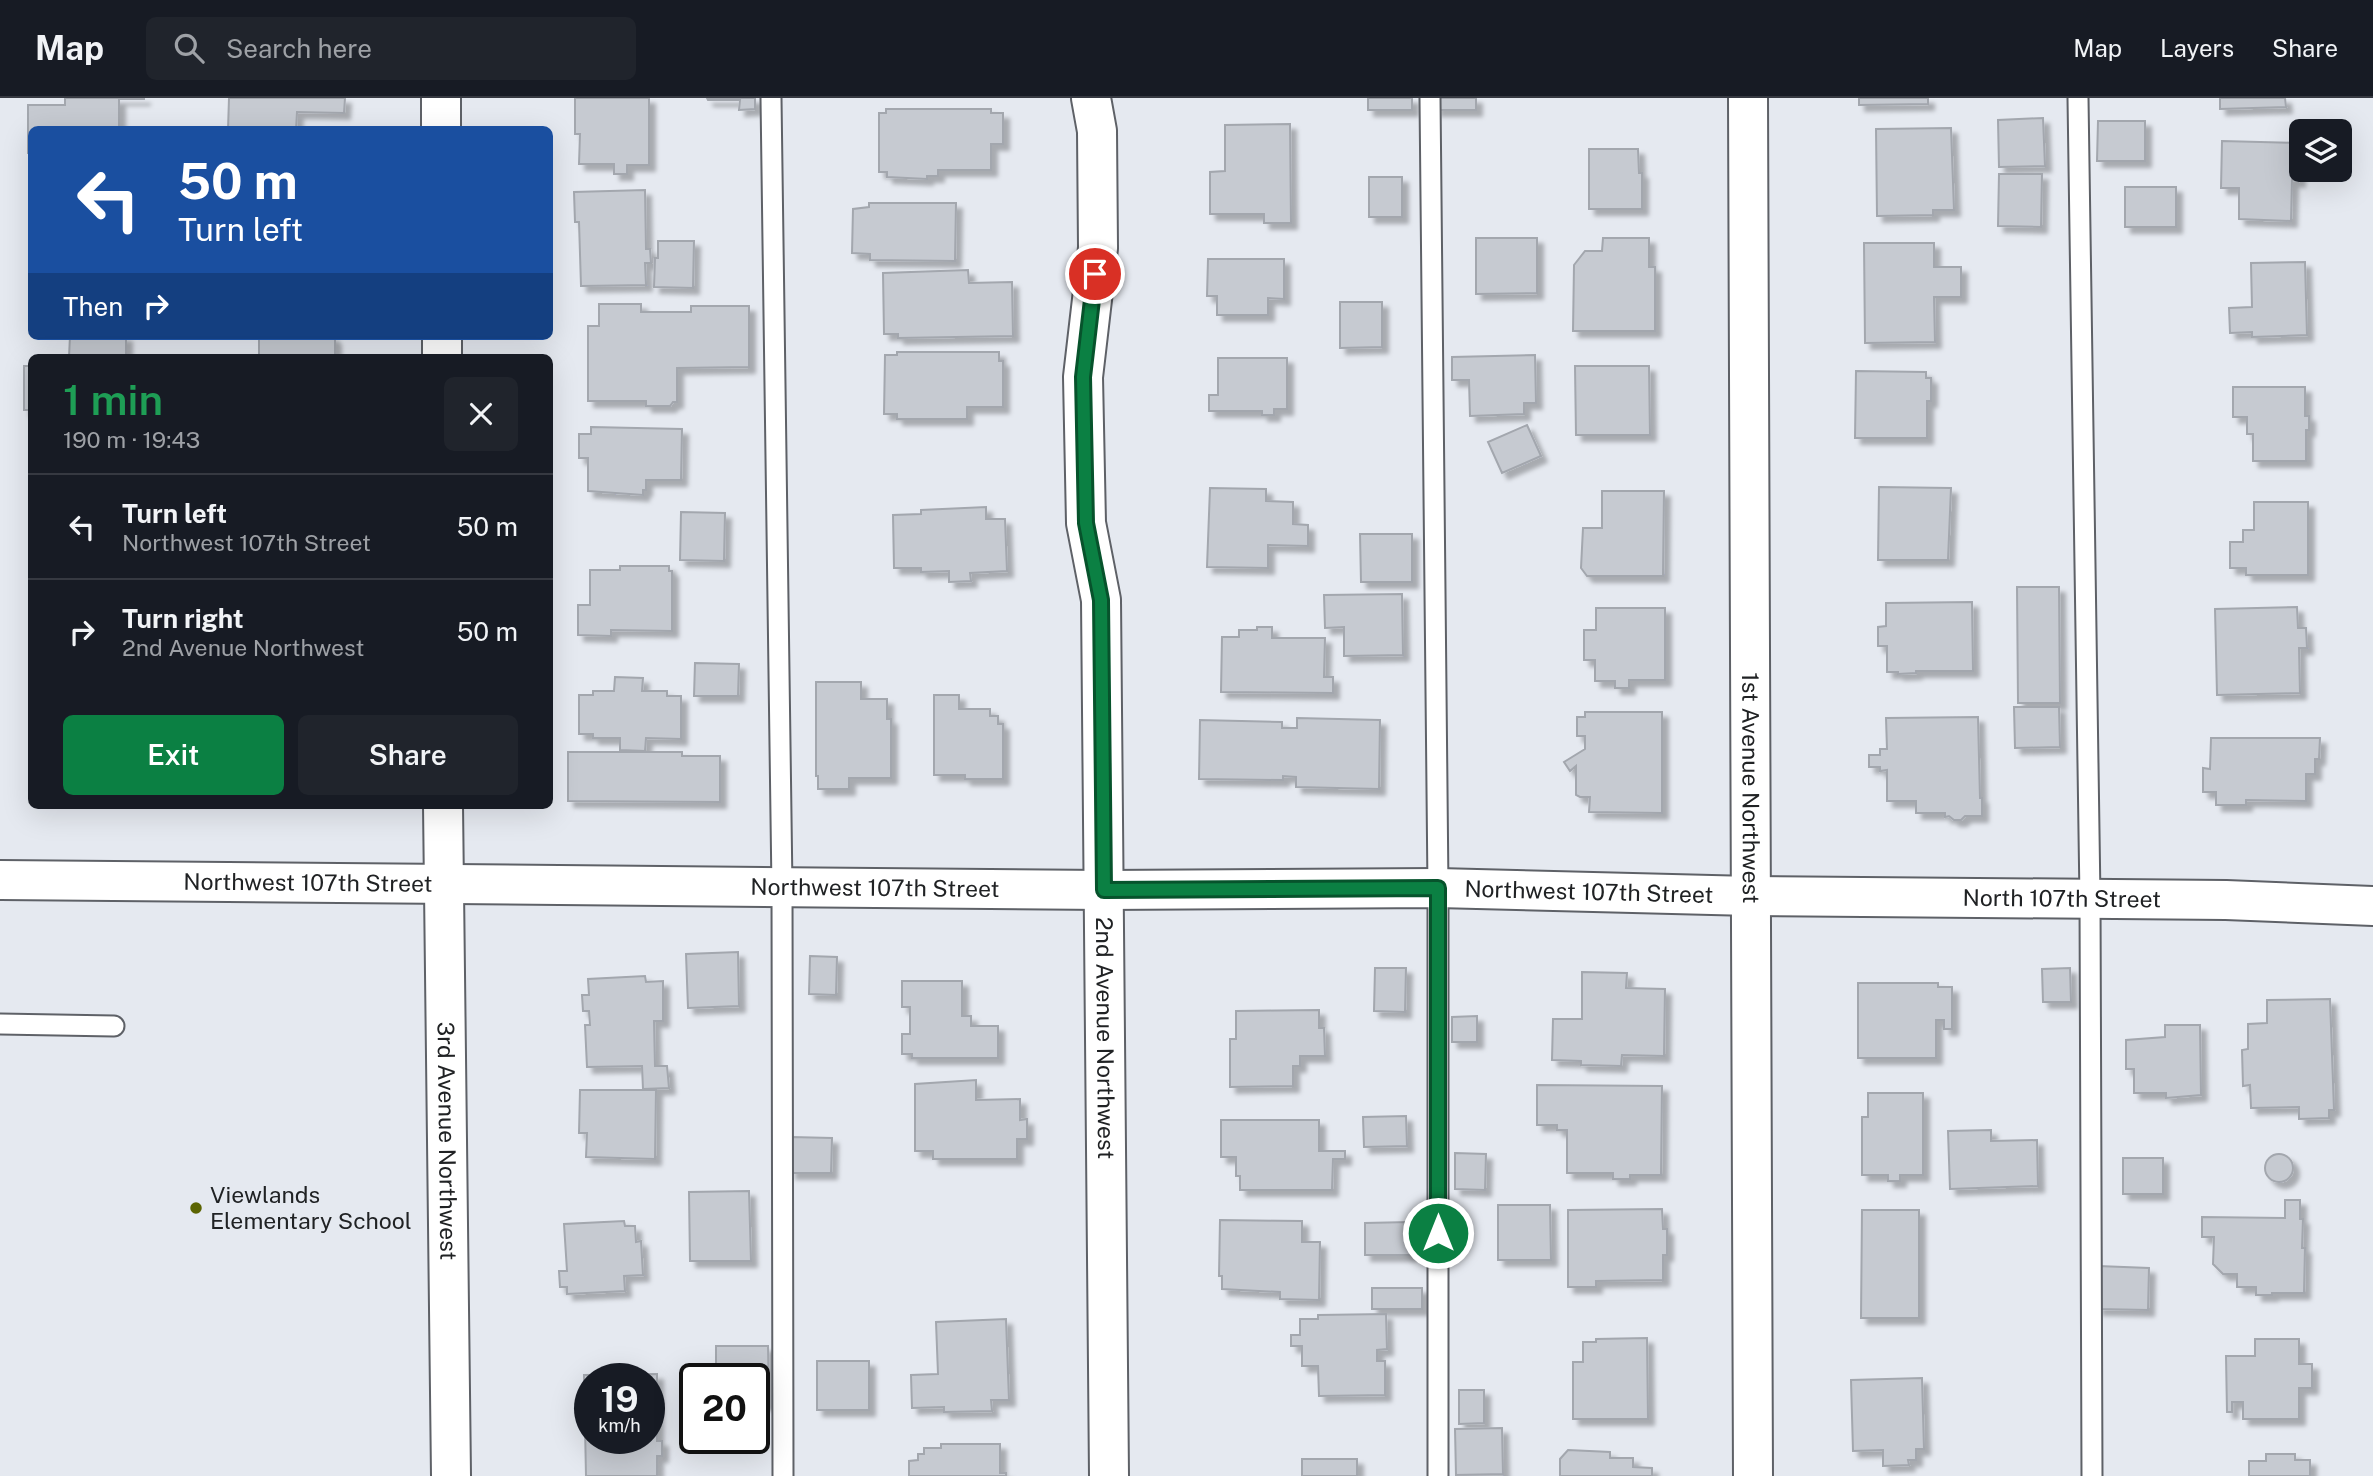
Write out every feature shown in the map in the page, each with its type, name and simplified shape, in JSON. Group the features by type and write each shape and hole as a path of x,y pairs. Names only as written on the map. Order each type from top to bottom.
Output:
{"street":[{"path":"441,98 441,126"},
{"name":"2nd Avenue Northwest","path":"1091,98 1097,131 1098,248 1083,377 1086,523 1101,600 1109,1476"},
{"name":"1st Avenue Northwest","path":"1748,98 1753,1476"},
{"name":"3rd Avenue Northwest","path":"443,809 451,1476"},
{"name":"Northwest 107th Street","path":"0,880 1104,890 1438,888 1751,896"},
{"name":"North 107th Street","path":"1751,896 2226,900 2373,906"}],"lane":[{"path":"771,98 782,888 783,1476"},
{"path":"1430,98 1438,888 1438,1476"},
{"path":"2078,98 2090,898 2092,1476"},
{"path":"0,1024 114,1026"}],"building":[{"path":"65,98 144,98 119,99 119,126 28,126 28,105 65,105"},
{"path":"229,98 345,98 344,113 297,112 296,126 228,126"},
{"path":"575,98 649,98 649,165 627,165 627,174 614,174 614,164 579,164 580,134 575,134"},
{"path":"707,98 755,98 755,109 739,110 740,100"},
{"path":"1368,98 1412,98 1412,110 1368,110"},
{"path":"1435,98 1476,98 1476,110 1435,110"},
{"path":"1859,98 1928,98 1928,104 1859,105"},
{"path":"2220,98 2285,98 2286,107 2220,109"},
{"path":"886,109 991,109 991,113 1003,113 1003,144 991,144 991,170 938,170 938,176 927,176 927,179 887,177 887,172 879,172 879,113 886,113"},
{"path":"2043,118 2045,166 1999,167 1998,120"},
{"path":"2098,121 2145,121 2145,161 2097,161"},
{"path":"1290,124 1291,223 1264,223 1264,214 1210,214 1210,172 1225,171 1225,125"},
{"path":"1951,128 1954,210 1933,210 1933,215 1877,216 1876,129"},
{"path":"2222,141 2289,143 2291,221 2239,219 2239,188 2221,188"},
{"path":"1589,149 1638,149 1639,173 1642,173 1642,209 1589,209"},
{"path":"1999,174 2042,174 2041,227 1998,226"},
{"path":"1369,177 1402,177 1402,217 1369,217"},
{"path":"2125,187 2176,187 2176,227 2125,227"},
{"path":"645,190 646,249 650,249 651,263 645,263 646,285 581,286 579,222 575,222 574,192"},
{"path":"869,203 956,203 955,261 870,260 870,254 852,253 853,209 869,207"},
{"path":"1476,238 1537,238 1537,293 1476,294"},
{"path":"1603,238 1649,238 1649,267 1655,267 1655,331 1573,331 1574,265 1585,251 1602,251"},
{"path":"658,241 694,241 693,288 654,287"},
{"path":"1864,243 1934,243 1934,267 1961,267 1961,297 1934,297 1935,342 1865,343"},
{"path":"1208,259 1284,259 1284,299 1268,298 1268,315 1217,315 1217,296 1207,296"},
{"path":"2305,262 2307,335 2252,337 2252,332 2230,333 2229,308 2252,307 2251,263"},
{"path":"968,270 969,283 1012,282 1013,336 898,338 898,334 884,334 883,273"},
{"path":"1340,302 1382,302 1382,347 1340,348"},
{"path":"599,304 641,304 641,312 691,312 691,306 749,306 749,367 677,368 677,402 670,406 646,406 646,401 588,401 588,326 599,326"},
{"path":"70,340 126,340 126,354 69,354"},
{"path":"259,340 335,340 335,354 259,354"},
{"path":"897,352 999,352 999,361 1003,361 1003,407 967,407 967,419 897,419 897,414 884,414 885,355 897,355"},
{"path":"1535,355 1536,403 1524,403 1524,414 1470,416 1469,380 1452,380 1452,357"},
{"path":"1218,358 1287,358 1287,409 1274,409 1274,415 1262,415 1262,411 1209,411 1209,395 1218,395"},
{"path":"24,366 28,366 28,410 24,410"},
{"path":"1575,366 1649,366 1650,435 1576,435"},
{"path":"1856,371 1926,372 1926,378 1931,378 1931,401 1927,401 1927,438 1855,438"},
{"path":"2233,387 2305,387 2305,416 2309,416 2306,461 2253,461 2253,434 2247,434 2247,417 2233,417"},
{"path":"1527,425 1541,456 1502,473 1488,442"},
{"path":"591,427 682,429 681,480 646,480 643,495 588,491 588,458 579,458 579,434 591,434"},
{"path":"1879,487 1951,488 1948,560 1878,560"},
{"path":"1210,488 1266,489 1266,501 1293,502 1293,524 1308,525 1308,546 1268,545 1268,568 1207,567"},
{"path":"1602,491 1664,491 1663,576 1587,576 1581,568 1583,528 1602,528"},
{"path":"2254,502 2308,502 2308,575 2246,575 2246,568 2230,568 2230,542 2243,542 2243,530 2254,530"},
{"path":"986,507 986,519 1005,519 1007,571 970,573 971,581 949,582 949,571 921,572 921,568 894,568 893,515 921,514 921,510"},
{"path":"681,512 725,513 724,561 680,560"},
{"path":"1360,534 1412,534 1412,582 1361,582"},
{"path":"620,566 669,566 669,571 672,571 672,631 611,630 611,636 578,635 578,605 590,605 590,570 620,570"},
{"path":"2017,587 2059,587 2060,703 2018,703"},
{"path":"1402,594 1403,655 1344,656 1344,627 1325,628 1324,595"},
{"path":"1972,602 1973,671 1916,671 1898,674 1887,672 1887,646 1878,646 1878,627 1886,626 1886,603"},
{"path":"2297,607 2298,628 2306,628 2307,648 2299,648 2300,693 2217,695 2215,609"},
{"path":"1596,608 1665,608 1665,680 1629,680 1629,688 1615,688 1615,681 1595,681 1595,660 1584,660 1584,630 1596,630"},
{"path":"1257,627 1272,627 1272,638 1325,638 1324,677 1333,677 1333,693 1221,692 1222,637 1239,637 1239,630 1257,630"},
{"path":"695,663 739,664 738,696 694,696"},
{"path":"615,677 643,678 642,691 667,691 667,696 681,696 681,739 646,738 645,751 620,750 620,738 593,738 593,734 579,734 579,695 593,695 593,691 614,691"},
{"path":"816,682 861,682 861,699 887,699 887,719 891,719 891,778 849,778 849,789 818,789"},
{"path":"934,695 959,695 959,709 990,709 990,716 998,716 998,724 1003,724 1003,779 965,779 965,775 934,775"},
{"path":"2014,707 2059,707 2060,747 2015,748"},
{"path":"1585,712 1662,712 1662,813 1589,812 1590,797 1576,795 1576,766 1570,771 1564,762 1585,749 1585,736 1577,736 1577,717 1585,717"},
{"path":"1978,717 1982,816 1965,816 1961,820 1954,820 1949,816 1945,817 1945,813 1916,813 1916,801 1887,801 1887,770 1880,771 1880,767 1869,767 1869,755 1880,755 1880,749 1887,749 1886,718"},
{"path":"1297,718 1380,720 1379,789 1296,787 1296,777 1283,776 1283,780 1199,779 1200,720 1282,722 1282,728 1297,728"},
{"path":"2211,738 2320,738 2315,774 2306,774 2306,801 2246,800 2246,805 2216,805 2216,792 2203,792 2203,768 2210,769"},
{"path":"568,752 682,752 682,756 720,756 720,802 568,801"},
{"path":"738,952 739,1006 688,1008 686,954"},
{"path":"810,956 837,957 836,995 809,994"},
{"path":"1375,968 1406,968 1405,1012 1374,1011"},
{"path":"2070,968 2071,1002 2043,1002 2042,969"},
{"path":"1582,972 1627,973 1626,988 1665,989 1664,1056 1622,1055 1621,1066 1581,1065 1581,1061 1552,1060 1553,1019 1582,1019"},
{"path":"645,976 646,982 663,981 663,1021 654,1021 655,1066 667,1066 669,1088 643,1089 642,1066 587,1067 585,1025 590,1025 589,1011 583,1011 582,995 589,995 588,979"},
{"path":"902,981 962,981 962,1016 971,1016 971,1026 998,1026 998,1058 912,1058 912,1054 902,1054 902,1034 910,1034 910,1007 902,1007"},
{"path":"1858,983 1938,983 1938,987 1952,987 1952,1029 1944,1029 1944,1020 1936,1020 1936,1058 1858,1058"},
{"path":"2330,999 2334,1110 2329,1110 2329,1118 2299,1119 2299,1107 2251,1108 2250,1085 2243,1086 2242,1050 2248,1049 2248,1024 2267,1023 2267,1000"},
{"path":"1319,1010 1319,1028 1324,1028 1325,1056 1300,1056 1300,1066 1293,1066 1293,1086 1230,1087 1230,1039 1236,1039 1236,1011"},
{"path":"1477,1016 1477,1042 1452,1042 1452,1017"},
{"path":"2165,1025 2200,1025 2201,1095 2166,1098 2166,1093 2134,1093 2134,1069 2126,1069 2126,1040 2165,1037"},
{"path":"976,1080 976,1100 1020,1099 1020,1120 1027,1119 1027,1139 1017,1139 1017,1159 933,1159 933,1151 915,1151 915,1084"},
{"path":"1537,1085 1662,1086 1661,1175 1630,1175 1630,1179 1613,1179 1613,1173 1567,1173 1567,1130 1557,1130 1557,1125 1537,1125"},
{"path":"580,1090 656,1090 655,1159 586,1157 587,1133 579,1133"},
{"path":"1868,1093 1923,1093 1923,1175 1900,1175 1900,1181 1888,1181 1888,1175 1862,1175 1862,1117 1868,1117"},
{"path":"1406,1116 1407,1146 1364,1147 1363,1117"},
{"path":"1221,1120 1319,1120 1319,1151 1345,1151 1345,1159 1333,1159 1332,1190 1240,1190 1240,1176 1236,1176 1236,1157 1221,1157"},
{"path":"1991,1130 1991,1141 2037,1140 2038,1186 1950,1189 1948,1131"},
{"path":"791,1137 832,1138 831,1173 790,1173"},
{"path":"1455,1153 1486,1154 1485,1190 1455,1189"},
{"path":"2279,1154 2289,1158 2293,1168 2289,1178 2279,1182 2269,1178 2265,1168 2269,1158"},
{"path":"2123,1158 2163,1158 2163,1194 2123,1194"},
{"path":"749,1191 751,1261 690,1261 689,1192"},
{"path":"2285,1200 2300,1200 2300,1219 2303,1219 2302,1248 2305,1248 2304,1293 2256,1295 2256,1287 2237,1287 2237,1274 2223,1274 2213,1264 2214,1237 2202,1237 2202,1217 2285,1218"},
{"path":"1498,1205 1550,1205 1551,1260 1498,1260"},
{"path":"1662,1209 1663,1229 1667,1229 1663,1280 1596,1281 1596,1287 1568,1287 1568,1210"},
{"path":"1862,1210 1919,1210 1919,1318 1861,1318"},
{"path":"1220,1220 1302,1221 1302,1242 1320,1242 1319,1300 1280,1299 1280,1292 1222,1289 1222,1276 1219,1276"},
{"path":"624,1221 625,1226 635,1226 636,1242 641,1241 643,1275 624,1276 625,1291 567,1294 567,1287 560,1287 559,1271 567,1271 564,1224"},
{"path":"1410,1222 1410,1255 1365,1255 1365,1223"},
{"path":"2098,1266 2149,1268 2148,1310 2097,1309"},
{"path":"1372,1288 1422,1288 1422,1309 1372,1309"},
{"path":"1386,1314 1387,1349 1377,1350 1377,1361 1385,1361 1385,1395 1319,1396 1318,1366 1302,1366 1302,1346 1291,1346 1291,1335 1300,1335 1300,1319 1318,1319 1318,1315"},
{"path":"1006,1319 1009,1400 991,1400 992,1411 944,1412 944,1407 912,1408 911,1375 938,1374 936,1322"},
{"path":"1647,1338 1648,1419 1573,1419 1573,1362 1583,1362 1583,1342 1596,1342 1596,1339"},
{"path":"2255,1339 2299,1339 2299,1364 2312,1364 2312,1388 2299,1388 2299,1419 2243,1419 2243,1402 2232,1402 2232,1412 2227,1412 2226,1356 2255,1356"},
{"path":"716,1346 768,1346 768,1363 716,1363"},
{"path":"817,1361 869,1361 869,1410 817,1410"},
{"path":"1922,1378 1924,1449 1916,1449 1916,1460 1908,1460 1909,1465 1883,1466 1883,1450 1853,1451 1851,1380"},
{"path":"1459,1390 1484,1390 1484,1423 1459,1424"},
{"path":"1502,1428 1503,1474 1456,1475 1455,1429"},
{"path":"941,1444 1000,1444 1000,1473 1006,1473 1006,1476 909,1476 909,1461 918,1460 918,1454 924,1454 924,1448 941,1448"},
{"path":"1568,1450 1610,1452 1610,1458 1633,1458 1633,1467 1652,1468 1652,1476 1560,1476 1560,1459"},
{"path":"586,1454 662,1454 657,1456 657,1476 586,1476"},
{"path":"2266,1454 2295,1454 2295,1460 2310,1460 2310,1476 2249,1476 2249,1461 2266,1461"},
{"path":"1302,1459 1357,1459 1357,1476 1302,1476"}],"place":[{"name":"Viewlands Elementary School","path":"196,1208"}],"route":[{"path":"1095,274 1083,377 1086,523 1101,600 1104,890 1438,888 1438,1233"}]}
